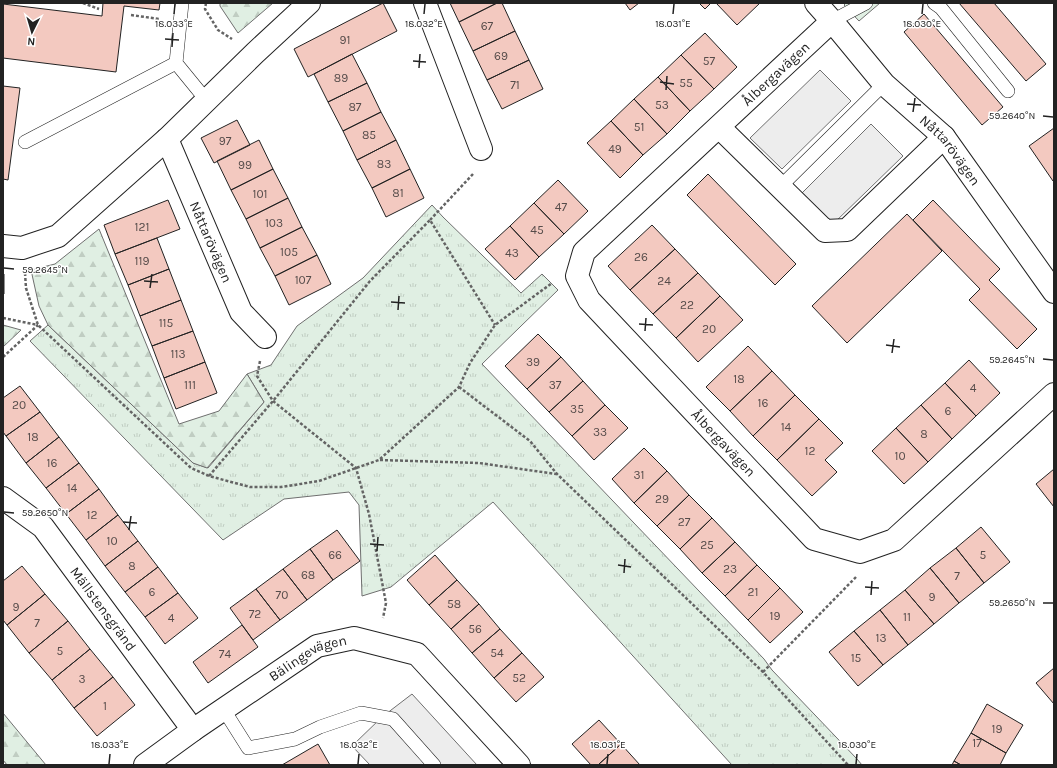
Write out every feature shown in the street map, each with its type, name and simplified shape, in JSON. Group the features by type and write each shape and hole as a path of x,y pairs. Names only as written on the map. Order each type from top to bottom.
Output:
{"street":[{"path":"13,247 58,236 167,140 255,53 309,3"},
{"path":"425,3 481,149"},
{"name":"Nåttarövägen","path":"816,3 884,84 944,137 1054,292"},
{"name":"Ålbergavägen","path":"832,21 584,252 577,276 589,300 814,539 860,552"},
{"path":"719,126 825,231 847,230 944,137"},
{"name":"Nåttarövägen","path":"167,140 241,312 265,337"},
{"path":"860,552 894,540 1054,394"},
{"name":"Mällstensgränd","path":"3,498 43,527 193,730"},
{"name":"Bälingevägen","path":"145,765 193,730 317,646 354,638 417,654 519,765"}],"lane":[{"path":"182,3 176,63 206,101"},
{"path":"832,21 866,3"},
{"path":"934,3 941,8 1008,91"},
{"path":"25,142 176,63"},
{"path":"780,187 884,84"},
{"path":"224,710 248,748 295,739 320,727 361,713 393,719 434,765"}],"path":[{"path":"83,3 99,9"},
{"path":"206,3 205,8 218,30 255,53"},
{"path":"131,15 180,21"},
{"path":"209,476 273,401 370,281 473,175 481,149"},
{"path":"430,220 495,325"},
{"path":"13,247 38,325 191,468 209,476 250,488 281,487 319,481 379,460 479,463 557,474"},
{"path":"379,460 459,387 470,363 495,325 551,284 577,276"},
{"path":"3,318 38,325"},
{"path":"3,356 38,325"},
{"path":"265,337 257,376 273,401 356,468 369,514 386,603 378,645"},
{"path":"459,387 530,441 557,474 763,672 848,765"},
{"path":"763,672 856,578 860,552"}],"green space":[{"path":"220,3 273,3 238,33 220,6"},
{"path":"846,3 880,3 859,21 844,5"},
{"path":"432,205 521,293 542,274 558,290 482,364 764,659 772,670 862,765 732,765 493,502 391,587 362,596 359,505 349,492 284,499 223,540 30,341 48,325 193,463 208,468 264,402 247,374 271,365 297,326 363,278"},
{"path":"99,229 179,424 219,411 247,374 264,402 207,468 193,463 48,325 39,306 31,270 55,264"},
{"path":"3,325 21,330 3,347"},
{"path":"3,713 46,765 7,765 3,760"}],"shaded area":[{"path":"820,70 851,101 782,169 750,138"},
{"path":"871,124 903,156 833,224 802,193"},
{"path":"412,694 477,765 370,765 352,746 382,717"}],"building":[{"path":"103,3 160,3 159,10 124,6 116,72 3,58 3,4 102,16"},
{"path":"383,3 397,31 308,77 294,49"},
{"path":"450,3 497,3 459,22"},
{"path":"497,3 502,3 515,31 473,51 459,22"},
{"path":"625,3 639,3 630,10"},
{"path":"699,3 711,3 705,9"},
{"path":"716,3 760,3 737,25"},
{"path":"959,3 994,3 1046,64 1026,81"},
{"path":"924,14 1003,107 982,125 904,32"},
{"path":"515,31 529,60 487,80 473,51"},
{"path":"705,33 737,67 714,89 681,55"},
{"path":"352,54 367,83 328,102 314,74"},
{"path":"681,55 714,89 690,111 658,77"},
{"path":"529,60 543,89 502,109 487,80"},
{"path":"658,77 690,111 667,134 634,99"},
{"path":"367,83 381,112 343,131 328,102"},
{"path":"3,86 20,88 8,180 3,179"},
{"path":"634,99 667,134 643,155 611,121"},
{"path":"381,112 396,140 357,160 343,131"},
{"path":"237,120 250,145 214,163 201,138"},
{"path":"611,121 643,155 620,178 587,143"},
{"path":"1054,128 1054,180 1053,181 1029,146"},
{"path":"259,140 273,169 231,190 217,161"},
{"path":"396,140 410,169 372,188 357,160"},
{"path":"273,169 288,198 246,219 231,190"},
{"path":"410,169 424,198 386,217 372,188"},
{"path":"708,174 796,264 775,285 687,195"},
{"path":"558,180 588,211 564,234 534,203"},
{"path":"288,198 302,227 260,248 246,219"},
{"path":"168,200 180,229 115,254 104,225"},
{"path":"933,200 1000,269 989,280 1037,329 1017,349 969,300 980,289 913,220"},
{"path":"534,203 564,234 539,257 510,226"},
{"path":"907,214 942,251 847,343 812,306"},
{"path":"652,225 675,249 630,290 608,266"},
{"path":"510,226 539,257 515,280 485,249"},
{"path":"302,227 317,255 275,276 260,248"},
{"path":"157,238 169,269 128,285 115,254"},
{"path":"675,249 698,273 653,314 630,290"},
{"path":"317,255 331,284 289,305 275,276"},
{"path":"169,269 181,300 140,316 128,285"},
{"path":"698,273 720,296 676,338 653,314"},
{"path":"4,274 4,294 3,294"},
{"path":"720,296 743,320 698,362 676,338"},
{"path":"181,300 193,331 152,346 140,316"},
{"path":"193,331 205,362 164,378 152,346"},
{"path":"538,334 561,357 527,389 505,366"},
{"path":"748,346 772,371 730,411 706,387"},
{"path":"561,357 583,381 549,412 527,389"},
{"path":"969,360 1000,393 976,416 945,383"},
{"path":"205,362 217,393 176,409 164,378"},
{"path":"772,371 795,395 753,436 730,411"},
{"path":"583,381 605,405 572,436 549,412"},
{"path":"945,383 976,416 952,439 921,405"},
{"path":"20,386 40,412 6,436 3,432 3,398"},
{"path":"795,395 819,419 777,460 753,436"},
{"path":"605,405 628,428 594,460 572,436"},
{"path":"921,405 952,439 928,462 896,428"},
{"path":"40,412 59,437 26,463 6,436"},
{"path":"819,419 843,443 825,460 837,472 812,496 777,460"},
{"path":"896,428 928,462 904,484 872,451"},
{"path":"59,437 79,463 46,488 26,463"},
{"path":"644,448 667,471 634,503 612,479"},
{"path":"79,463 99,489 66,514 46,488"},
{"path":"1054,469 1054,507 1036,484"},
{"path":"667,471 689,495 657,526 634,503"},
{"path":"99,489 118,515 86,540 66,514"},
{"path":"689,495 712,518 680,549 657,526"},
{"path":"118,515 138,541 105,566 86,540"},
{"path":"712,518 735,542 702,573 680,549"},
{"path":"981,527 1010,562 984,583 956,548"},
{"path":"337,530 360,561 333,580 310,549"},
{"path":"138,541 158,567 125,592 105,566"},
{"path":"735,542 757,565 725,596 702,573"},
{"path":"956,548 984,583 959,603 930,568"},
{"path":"310,549 333,580 307,600 283,569"},
{"path":"435,555 457,580 429,605 407,580"},
{"path":"757,565 780,588 748,620 725,596"},
{"path":"22,566 45,594 7,625 3,620 3,581"},
{"path":"158,567 178,593 145,617 125,592"},
{"path":"930,568 959,603 934,624 905,590"},
{"path":"283,569 307,600 280,620 256,589"},
{"path":"457,580 479,604 451,629 429,605"},
{"path":"780,588 803,612 770,643 748,620"},
{"path":"256,589 280,620 253,640 230,608"},
{"path":"905,590 934,624 908,645 880,610"},
{"path":"178,593 198,618 165,644 145,617"},
{"path":"45,594 68,621 29,653 7,625"},
{"path":"479,604 500,629 472,653 451,629"},
{"path":"880,610 908,645 883,665 854,631"},
{"path":"68,621 90,649 52,680 29,653"},
{"path":"242,625 258,647 208,683 193,662"},
{"path":"500,629 522,653 494,678 472,653"},
{"path":"854,631 883,665 858,686 829,652"},
{"path":"90,649 113,677 74,708 52,680"},
{"path":"522,653 544,677 516,702 494,678"},
{"path":"1054,668 1054,704 1036,683"},
{"path":"113,677 135,705 97,736 74,708"},
{"path":"987,704 1023,725 1006,753 971,733"},
{"path":"599,720 621,744 598,765 591,765 572,744"},
{"path":"971,733 1006,753 1000,765 961,765 954,761"},
{"path":"318,744 330,765 282,765"},
{"path":"621,744 640,765 598,765"},
{"path":"954,761 961,765 952,765"}]}
